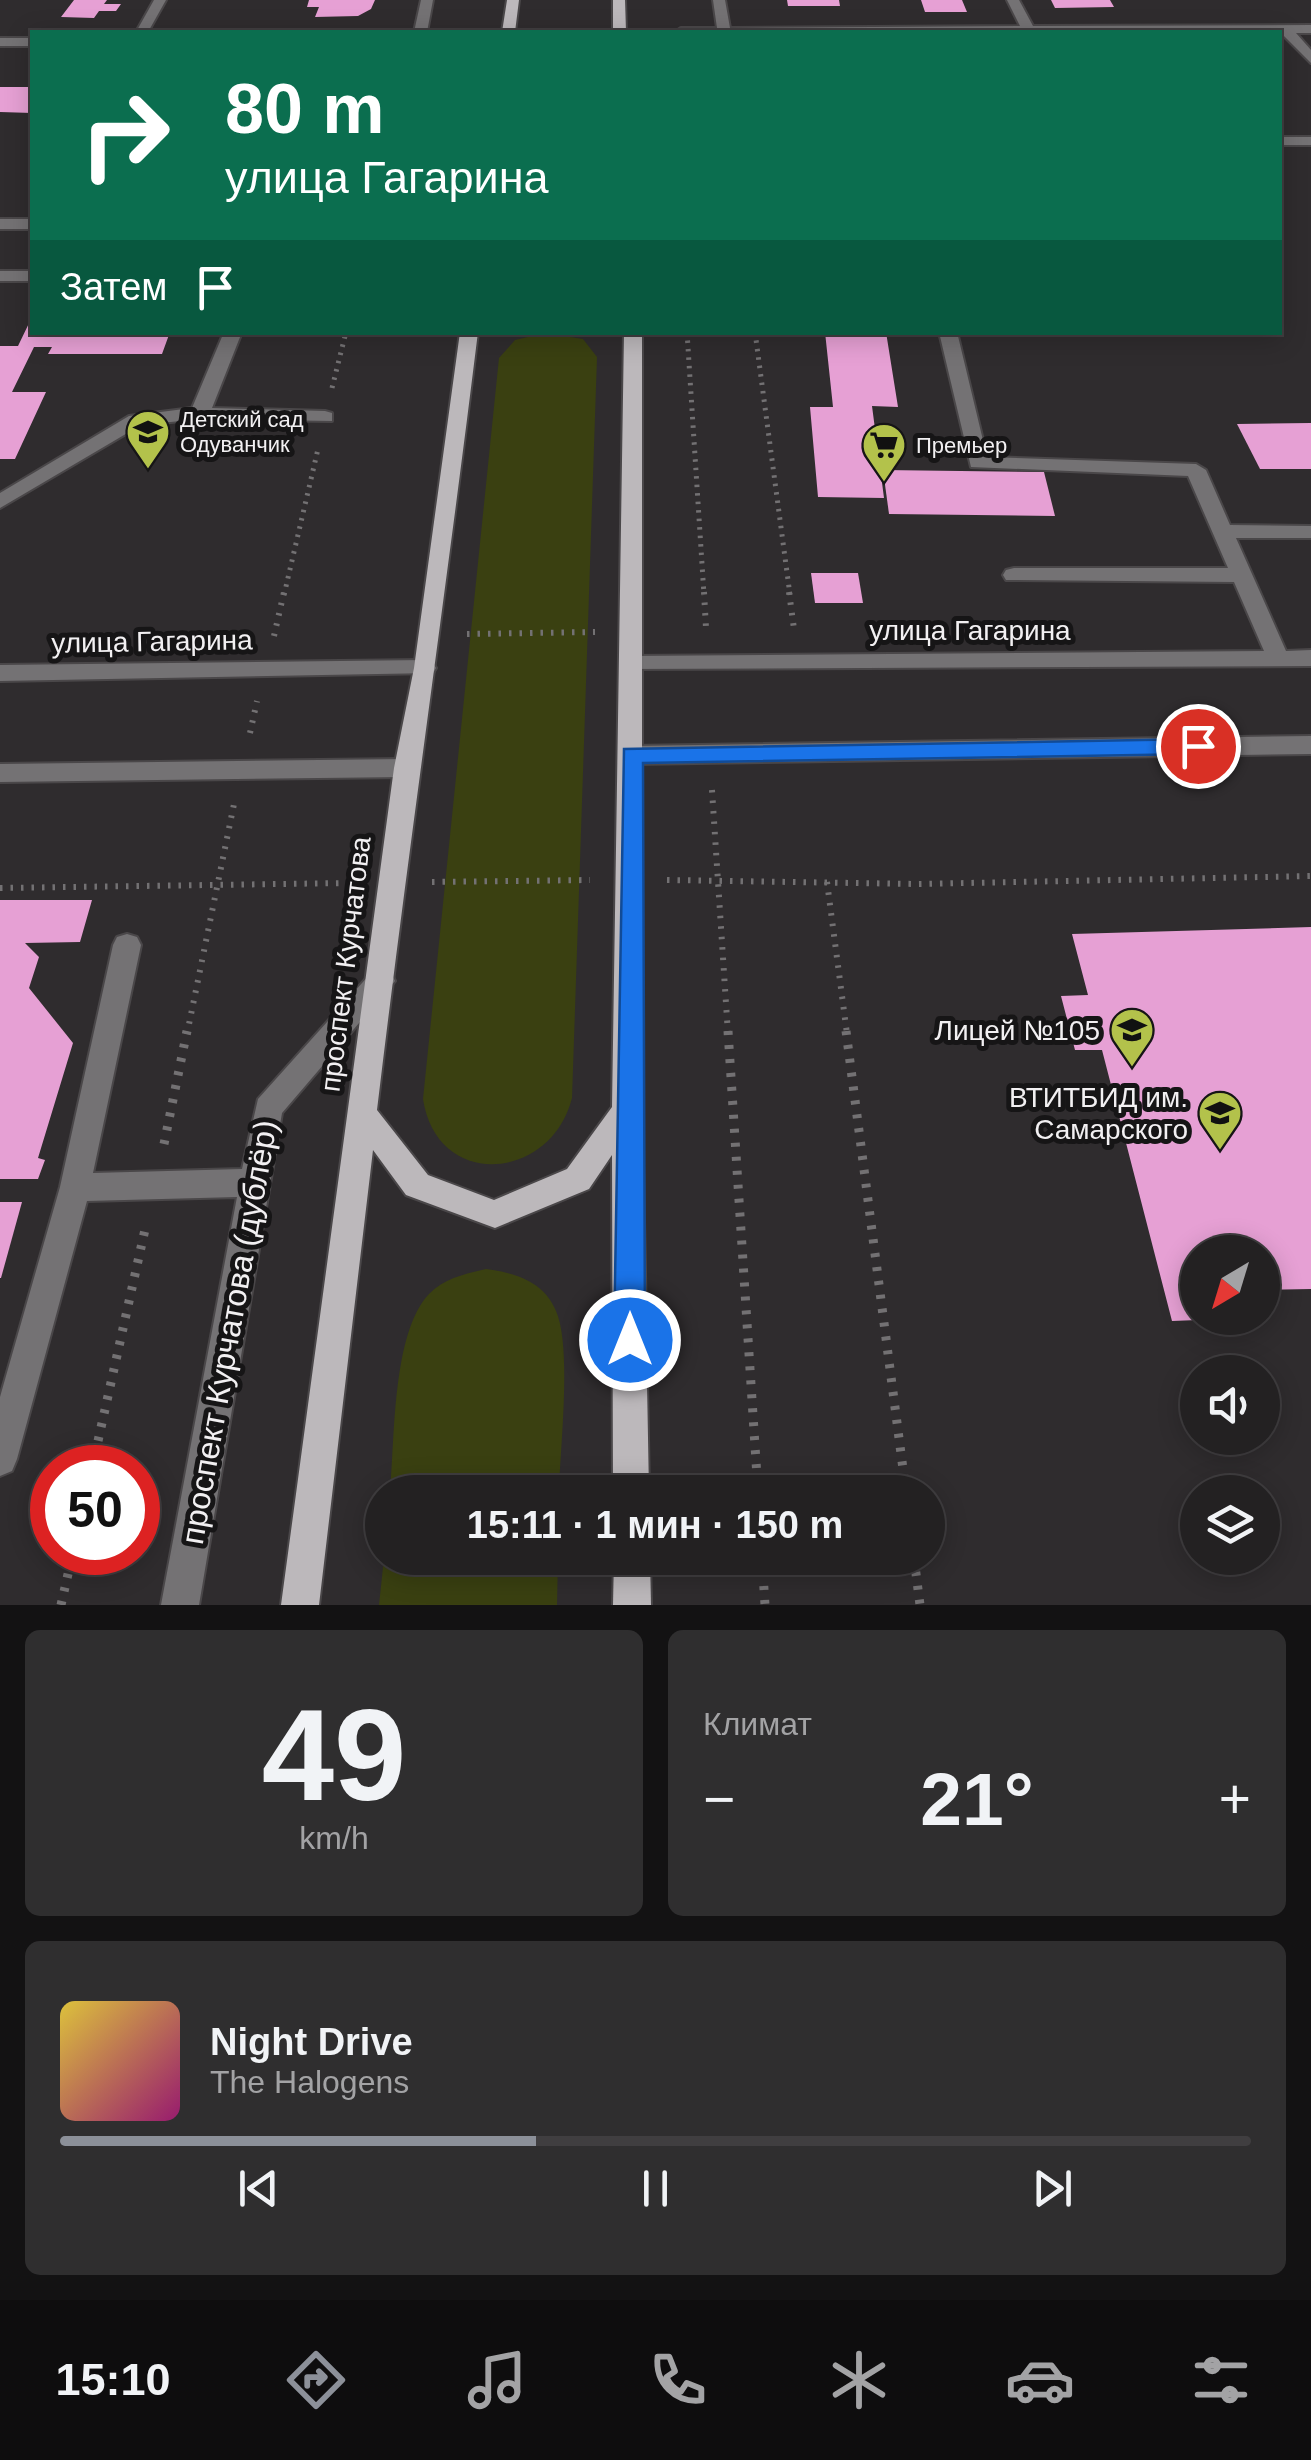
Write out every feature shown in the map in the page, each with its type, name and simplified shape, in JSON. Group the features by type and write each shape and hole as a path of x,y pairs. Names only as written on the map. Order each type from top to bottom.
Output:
{"main road":[{"path":"509,30 513,0"},
{"path":"619,0 620,30"},
{"path":"627,335 632,755 627,1110 631,1475"},
{"name":"проспект Курчатова","path":"300,1605 365,1117 406,768 425,668 469,339"},
{"path":"365,1117 417,1185 495,1214 578,1179 627,1110"},
{"path":"632,1575 632,1605"}],"street":[{"path":"143,30 160,0"},
{"path":"420,30 427,0"},
{"path":"719,0 724,30"},
{"path":"1013,0 1028,30 1311,29"},
{"path":"1286,29 1311,59"},
{"path":"1,44 30,42"},
{"path":"1282,140 1311,141"},
{"path":"0,224 30,224"},
{"path":"0,276 30,276"},
{"path":"200,413 232,335"},
{"path":"949,335 978,463 1196,470 1278,658"},
{"path":"0,502 136,420 200,413 325,416"},
{"path":"1223,531 1311,532"},
{"path":"1014,576 1242,575"},
{"name":"улица Гагарина","path":"630,664 1311,658"},
{"name":"улица Гагарина","path":"0,673 425,668"},
{"path":"632,755 1311,745"},
{"path":"0,773 406,768"},
{"path":"0,1459 75,1186 126,945"},
{"name":"проспект Курчатова (дублёр)","path":"180,1605 268,1108 381,981"},
{"path":"75,1186 255,1183"}],"path":[{"path":"97,1445 156,1185 216,885 345,335"},
{"path":"687,335 706,631"},
{"path":"755,335 794,630"},
{"path":"429,634 630,632"},
{"path":"0,888 631,879 828,882 1311,876"},
{"path":"715,880 757,1475"},
{"path":"828,882 904,1475"},
{"path":"61,1605 68,1575"},
{"path":"763,1575 765,1605"},
{"path":"916,1575 920,1605"}],"green space":[{"path":"536,335 583,339 597,357 572,1098 560,1126 542,1146 519,1159 495,1164 471,1161 449,1149 433,1129 423,1099 499,358 515,340"},
{"path":"486,1269 507,1273 527,1280 551,1301 561,1327 563,1348 560,1475 391,1475 398,1388 408,1334 429,1294 456,1277"},
{"path":"382,1575 558,1575 557,1605 379,1605"}],"building":[{"path":"74,0 121,4 116,11 99,11 94,18 61,17"},
{"path":"309,0 375,0 371,9 358,16 315,17 319,7 307,7"},
{"path":"787,0 839,0 840,6 788,6"},
{"path":"921,0 962,0 967,12 925,12"},
{"path":"1051,0 1110,0 1114,7 1055,8"},
{"path":"0,87 30,87 30,113 0,112"},
{"path":"30,321 30,335 169,335 162,354 48,354 52,347 34,347 12,392 46,392 15,459 0,459 0,346 18,346"},
{"path":"825,335 886,335 898,407 872,406 884,498 818,497 810,407 833,407"},
{"path":"1311,423 1311,469 1260,469 1237,424"},
{"path":"883,470 1044,472 1055,516 889,514"},
{"path":"811,573 858,573 863,603 815,603"},
{"path":"0,900 92,900 80,942 25,943 39,957 29,988 73,1043 38,1158 45,1160 38,1179 0,1179"},
{"name":"ВТИТБИД им. Самарского","path":"1311,927 1311,1289 1280,1290 1280,1235 1180,1235 1180,1321 1172,1321 1102,1050 1075,1050 1061,996 1088,995 1072,934"},
{"path":"0,1202 22,1202 1,1278 0,1278"}],"place":[{"name":"Детский сад Одуванчик","path":"148,470"},
{"name":"Премьер","path":"884,483"},
{"name":"Лицей №105","path":"1132,1068"},
{"name":"ВТИТБИД им. Самарского","path":"1220,1151"}],"route":[{"path":"630,1340 627,1110 632,755 1198,746"}]}
